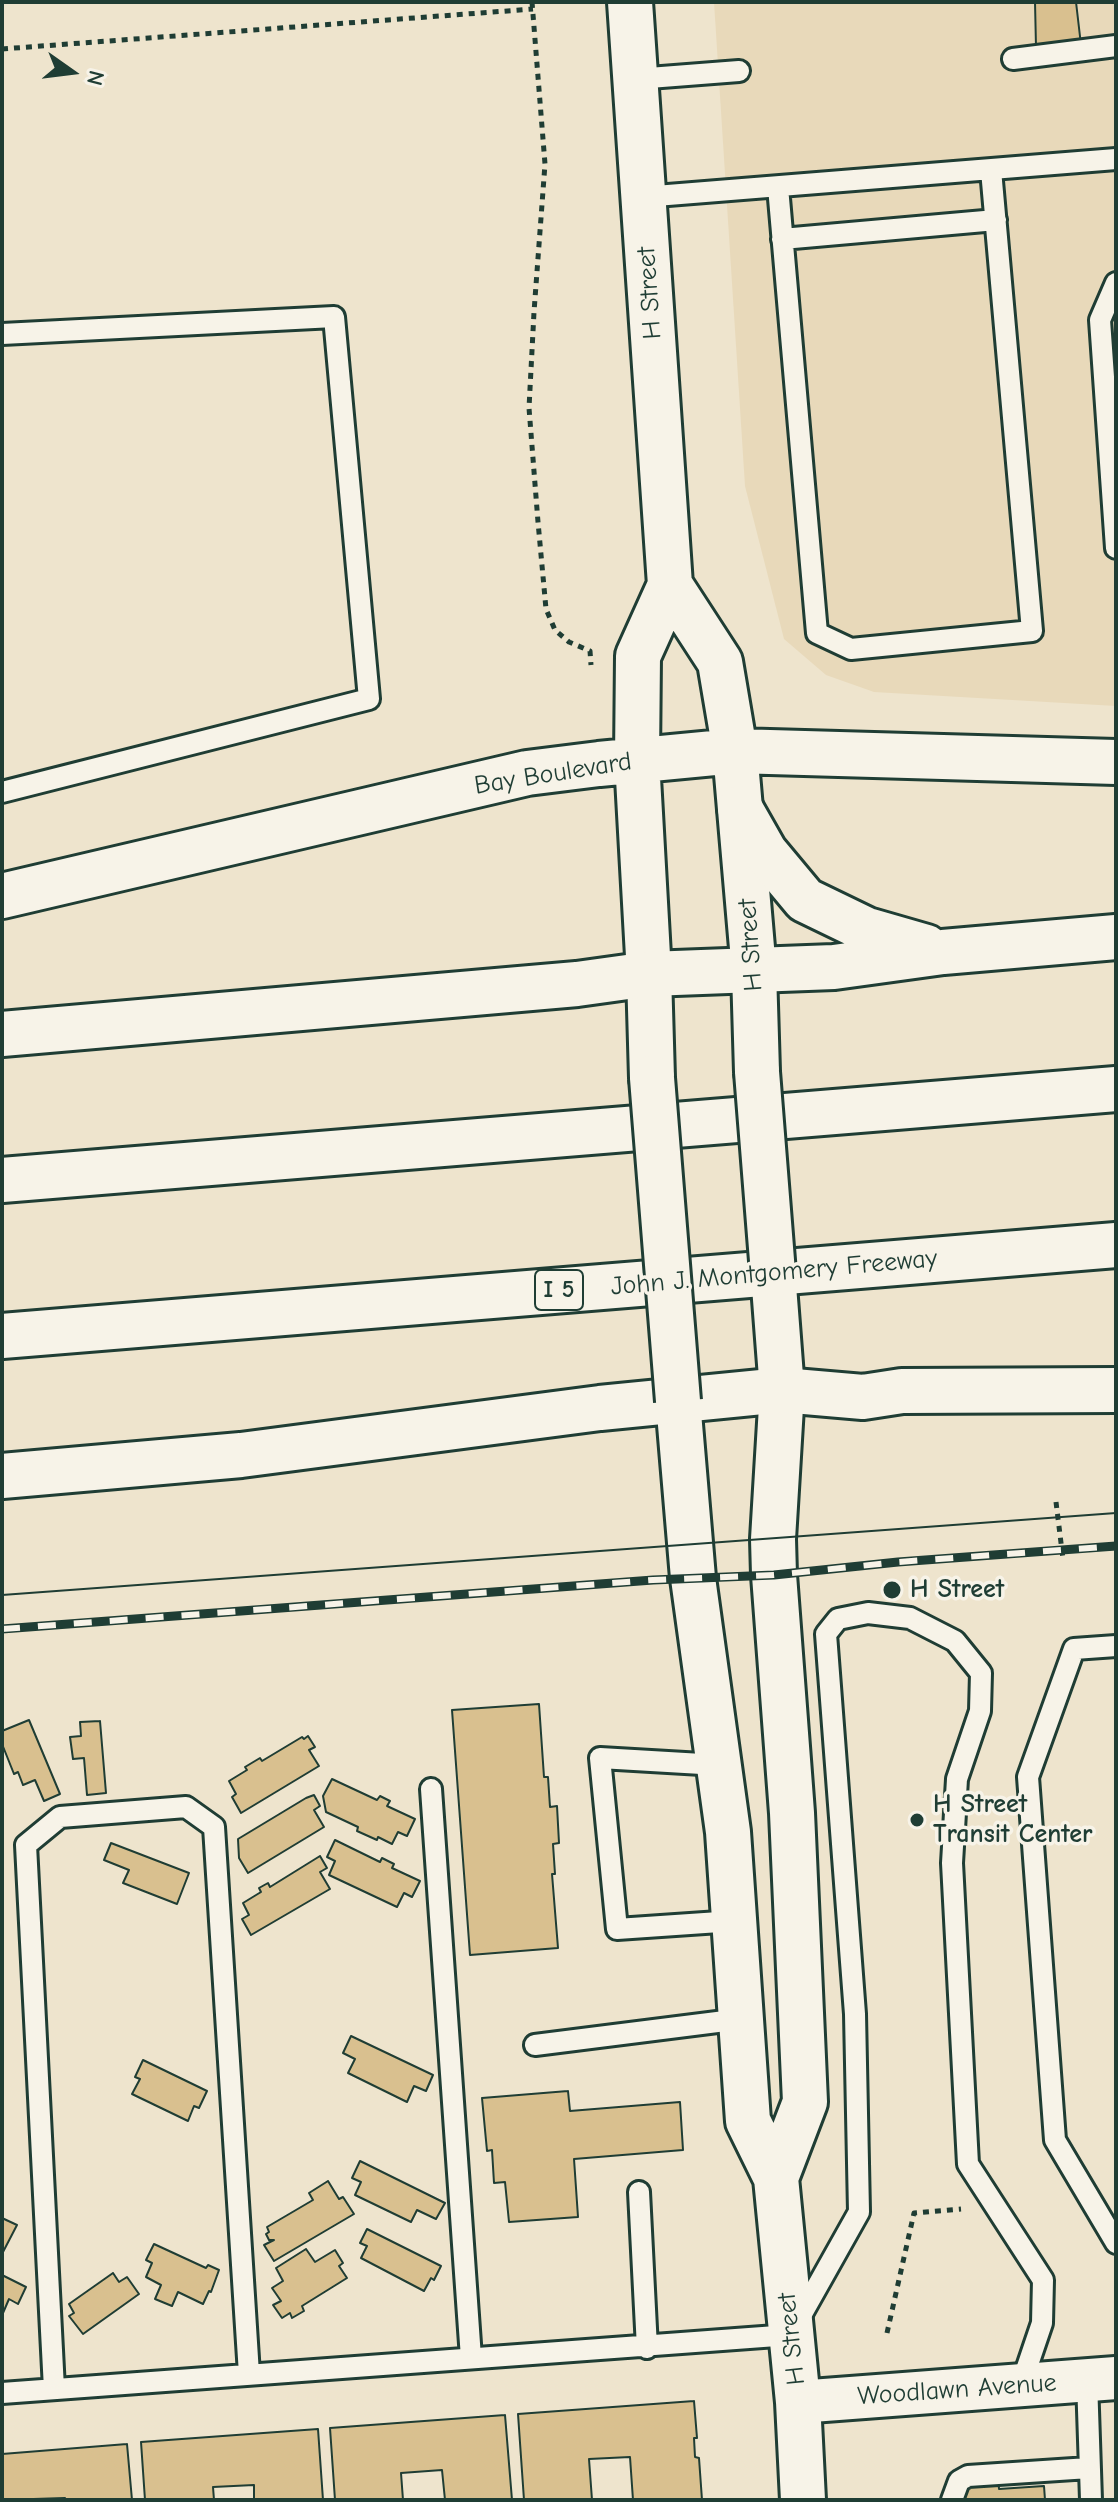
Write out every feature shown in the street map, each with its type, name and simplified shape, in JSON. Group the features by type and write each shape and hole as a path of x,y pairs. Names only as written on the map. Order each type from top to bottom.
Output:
{"main road":[{"name":"H Street","path":"630,2 670,585 638,656 637,760 652,1078 693,1578 728,1832 748,2121 776,2178 798,2402 803,2500"},
{"name":"H Street","path":"670,585 720,662 735,751 754,971 757,1072 782,1387 773,1563 792,1813 805,2102 776,2178"},
{"name":"Bay Boulevard","path":"2,896 527,773 735,751 1116,762"},
{"path":"740,808 765,852 805,900 867,930 943,952"},
{"path":"2,1034 577,984 649,974 834,967 943,952 1116,937"},
{"path":"2,1180 1116,1089"},
{"name":"John J. Montgomery Freeway","path":"2,1336 1116,1245"},
{"path":"2,1476 241,1455 782,1387 863,1397 902,1391 1116,1390"}],"street":[{"name":"Woodlawn Avenue","path":"798,2402 1101,2379"}],"lane":[{"path":"1013,59 1116,46"},
{"path":"636,79 739,71"},
{"path":"643,197 1116,159"},
{"path":"778,187 817,633 851,649 1032,631 991,170"},
{"path":"782,239 996,220"},
{"path":"1116,283 1100,320 1116,548"},
{"path":"2,334 334,317 369,699 2,792"},
{"path":"2,2393 647,2348 790,2335 859,2212 855,2014 826,1634 838,1619 868,1613 910,1618 955,1641 981,1673 980,1711 957,1779 952,1863 968,2164 1043,2280 1042,2323 1021,2385"},
{"path":"1116,1646 1074,1649 1028,1777 1055,2140 1116,2243"},
{"path":"719,1765 600,1758 617,1929 734,1921"},
{"path":"431,1789 471,2358"},
{"path":"54,2389 26,1845 60,1817 186,1807 214,1827 249,2374"},
{"path":"535,2045 741,2019"},
{"path":"639,2192 647,2348"},
{"path":"1091,2500 1089,2468 1101,2379"},
{"path":"952,2500 959,2481 968,2476 1089,2468"}],"path":[{"path":"2,49 533,6 545,164 529,408 539,536 546,609 555,630 569,642 590,651"},
{"path":"1056,1502 1063,1559"},
{"path":"887,2333 914,2213 994,2206"}],"shaded area":[{"path":"714,2 1116,2 1116,706 874,692 826,675 784,639 745,486"}],"building":[{"path":"1035,2 1076,2 1081,45 1036,47"},
{"path":"539,1704 544,1777 548,1777 550,1807 557,1806 559,1843 553,1844 555,1874 552,1874 558,1948 470,1955 452,1710"},
{"path":"29,1720 60,1794 44,1801 35,1780 23,1785 18,1772 14,1774 2,1744 2,1731"},
{"path":"100,1721 106,1793 87,1795 84,1758 73,1759 70,1737 81,1736 80,1722"},
{"path":"308,1736 315,1747 309,1750 319,1766 241,1813 232,1797 236,1794 229,1781 260,1758 262,1761"},
{"path":"332,1779 377,1800 380,1796 390,1801 387,1806 415,1819 407,1836 398,1832 392,1844 378,1837 377,1840 326,1812 323,1796"},
{"path":"314,1795 320,1806 314,1810 324,1827 248,1873 239,1858 238,1839"},
{"path":"335,1840 380,1862 382,1858 394,1864 392,1868 420,1881 412,1897 404,1893 397,1907 329,1875 335,1861 327,1857"},
{"path":"111,1843 189,1873 177,1904 123,1883 129,1870 104,1860"},
{"path":"320,1856 327,1868 320,1872 330,1889 251,1935 242,1919 249,1915 243,1903 261,1892 259,1888 268,1883 270,1887"},
{"path":"351,2036 433,2075 426,2091 414,2086 407,2102 348,2073 355,2059 343,2053"},
{"path":"143,2060 207,2091 199,2108 194,2106 188,2121 132,2094 140,2079 135,2077"},
{"path":"568,2091 570,2111 680,2102 683,2150 574,2159 578,2217 509,2222 505,2182 494,2183 492,2150 487,2151 482,2098"},
{"path":"360,2161 445,2203 436,2219 417,2210 411,2222 355,2195 361,2182 352,2178"},
{"path":"328,2181 339,2199 343,2197 354,2214 274,2261 264,2245 274,2240 269,2240 267,2227 313,2200 309,2193"},
{"path":"2,2218 17,2225 3,2252 2,2251"},
{"path":"367,2229 441,2266 424,2291 361,2258 367,2246 360,2243"},
{"path":"154,2244 206,2268 208,2265 219,2270 203,2304 178,2292 172,2306 155,2299 161,2285 146,2277 152,2263 146,2260"},
{"path":"306,2249 315,2262 335,2250 343,2263 339,2266 347,2278 302,2306 304,2311 292,2318 290,2313 282,2318 273,2305 281,2301 272,2288 283,2281 276,2268"},
{"path":"113,2273 119,2282 127,2277 139,2294 83,2334 69,2316 74,2313 69,2304"},
{"path":"2,2275 26,2287 18,2304 9,2299 3,2313"},
{"path":"694,2401 695,2457 699,2458 702,2500 633,2500 630,2457 589,2459 592,2500 524,2500 518,2414"},
{"path":"505,2415 512,2500 445,2500 442,2470 401,2473 403,2500 335,2500 330,2428"},
{"path":"318,2429 323,2500 254,2500 254,2485 213,2487 214,2500 145,2500 141,2442"},
{"path":"127,2444 132,2500 2,2500 2,2454"},
{"path":"998,2478 999,2489 1044,2486 1045,2500 964,2500 963,2480"}],"tram line":[{"path":"2,1595 1116,1513"}],"railway":[{"path":"2,1629 653,1580 774,1575 898,1562 1116,1546"}],"place":[{"name":"H Street","path":"892,1590"},
{"name":"H Street Transit Center","path":"917,1820"}]}
